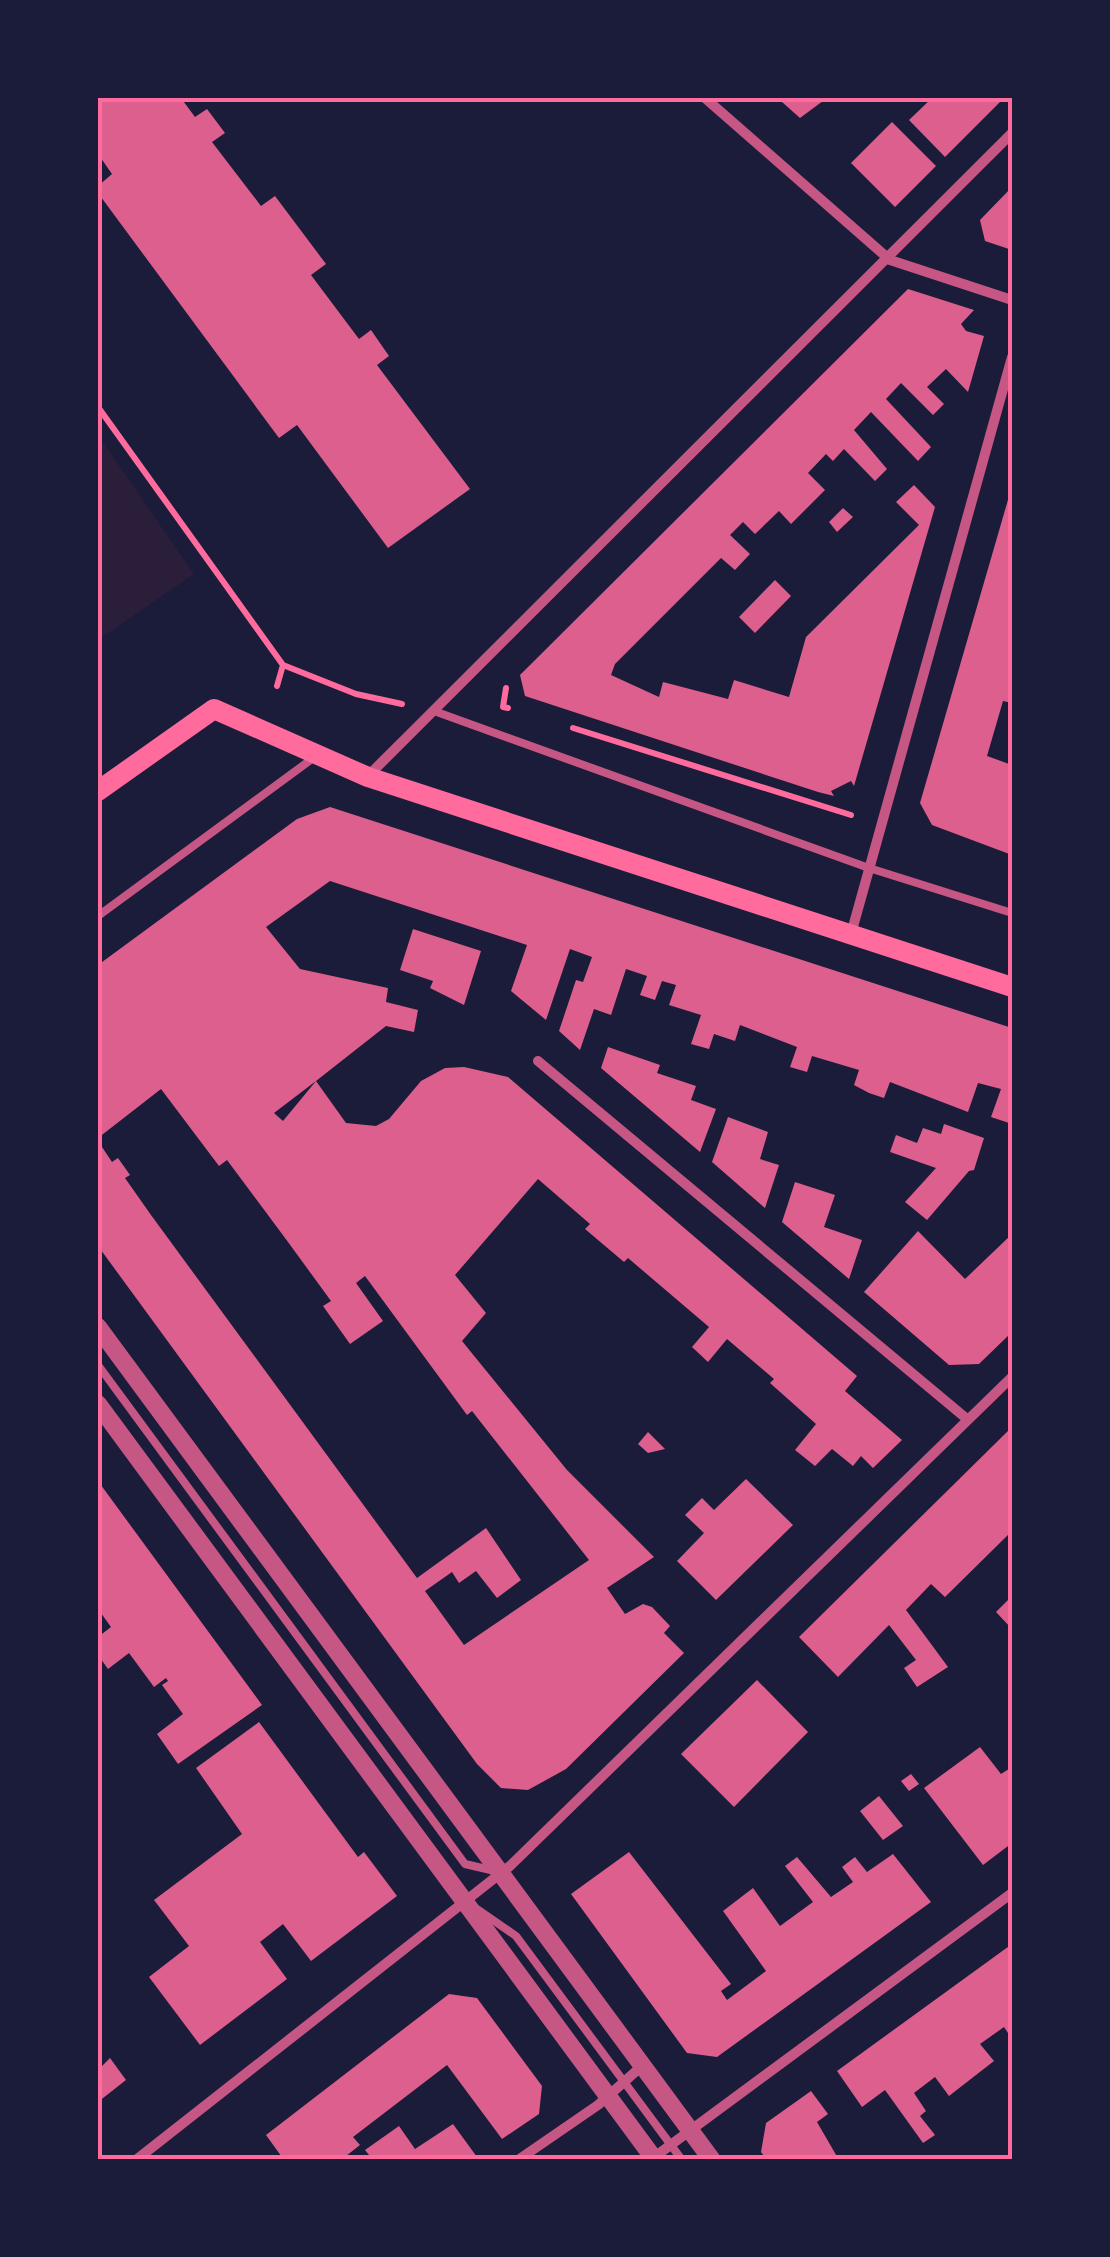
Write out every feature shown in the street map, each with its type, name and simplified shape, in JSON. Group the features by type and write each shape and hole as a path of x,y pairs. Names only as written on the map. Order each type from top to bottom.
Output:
{"main road":[{"path":"98,792 214,709 368,777 1012,986"}],"street":[{"path":"705,98 890,260 1012,300"},
{"path":"368,777 890,260 1012,133"},
{"path":"851,934 1012,357"},
{"path":"538,1061 967,1420"},
{"path":"98,1327 712,2160"},
{"path":"136,2160 502,1873 1012,1377"},
{"path":"98,1404 654,2158 1012,1893"},
{"path":"518,2160 610,2095 643,2065"}],"lane":[{"path":"434,712 870,868 1012,913"},
{"path":"98,916 317,756"},
{"path":"98,1365 465,1864 502,1873"},
{"path":"466,1901 516,1936 682,2160"}],"path":[{"path":"98,407 283,665 356,694 434,712"},
{"path":"278,686 283,665"},
{"path":"506,688 503,707 522,712"},
{"path":"558,724 851,815"}],"shaded area":[{"path":"98,435 194,574 98,640"}],"building":[{"path":"98,98 181,98 195,117 207,109 225,133 212,142 261,206 275,196 326,264 311,275 359,339 371,330 389,356 377,365 470,489 388,548 297,425 279,438 98,193 98,186 112,174 98,154"},
{"path":"789,98 827,98 800,118 782,102"},
{"path":"932,98 1004,98 945,157 909,120"},
{"path":"892,122 936,166 895,207 851,163"},
{"path":"1012,187 1012,250 985,241 980,220"},
{"path":"908,289 974,310 961,324 966,331 984,336 968,392 946,369 927,387 944,404 933,415 901,383 886,399 931,447 918,461 871,412 854,430 887,469 875,481 844,449 833,461 826,454 808,473 825,490 791,524 779,511 755,534 743,522 730,535 750,554 735,570 721,558 615,664 611,675 659,697 663,682 728,699 734,680 789,697 806,637 919,525 896,502 914,485 935,507 854,786 851,781 831,791 834,796 818,792 525,696 520,675"},
{"path":"1012,486 1012,703 1003,701 987,756 1012,765 1012,855 932,825 920,803"},
{"path":"843,508 853,517 837,532 829,522"},
{"path":"775,580 791,596 755,633 739,617"},
{"path":"330,807 1012,1028 1012,1124 991,1117 1001,1089 978,1083 968,1112 890,1082 884,1098 869,1093 854,1085 859,1070 812,1056 807,1072 790,1067 797,1047 740,1025 735,1041 714,1034 709,1049 691,1044 701,1015 669,1005 676,985 662,981 655,1000 640,995 647,976 626,969 611,1015 594,1009 580,1050 559,1031 576,980 583,982 592,957 570,949 546,1020 511,991 527,945 330,881 266,927 300,969 388,988 386,1002 418,1010 414,1032 386,1026 316,1081 346,1123 376,1126 389,1119 421,1081 445,1068 464,1067 508,1077 857,1376 845,1391 902,1440 873,1468 861,1456 853,1466 832,1449 815,1466 795,1450 816,1424 770,1383 774,1379 727,1339 708,1362 692,1347 709,1327 628,1258 624,1262 585,1229 590,1224 538,1179 455,1275 486,1313 462,1341 567,1470 654,1557 607,1588 625,1614 643,1604 652,1607 670,1626 664,1633 684,1653 566,1769 528,1790 501,1788 477,1764 98,1246 98,1141 112,1162 118,1158 130,1175 125,1178 151,1215 417,1578 486,1528 521,1580 497,1598 476,1571 459,1583 452,1572 425,1591 464,1645 589,1560 472,1411 467,1415 365,1276 356,1283 383,1321 350,1344 323,1306 331,1301 288,1242 227,1160 219,1166 161,1089 98,1138 98,965 297,819","holes":["316,1081 283,1121 274,1113"]},
{"path":"413,929 481,951 464,1005 430,988 433,981 400,970"},
{"path":"608,1047 660,1065 657,1073 696,1086 691,1100 716,1109 700,1152 601,1068"},
{"path":"728,1117 768,1132 760,1159 779,1165 765,1208 712,1162"},
{"path":"944,1124 984,1138 974,1170 927,1220 905,1202 936,1168 890,1152 896,1135 917,1143 923,1128 941,1134"},
{"path":"795,1182 835,1195 824,1227 862,1240 849,1279 782,1222"},
{"path":"918,1231 965,1279 1012,1234 1012,1332 979,1364 949,1365 864,1292"},
{"path":"1012,1427 1012,1531 945,1597 931,1584 906,1610 948,1667 917,1687 904,1668 916,1660 889,1625 838,1677 799,1637"},
{"path":"648,1432 665,1449 648,1453 638,1444"},
{"path":"746,1479 793,1525 716,1600 677,1561 704,1533 685,1515 702,1498 714,1510"},
{"path":"98,1481 262,1705 178,1764 157,1734 183,1714 162,1685 168,1681 166,1678 154,1687 129,1653 108,1669 98,1655 98,1637 111,1627 98,1609"},
{"path":"1012,1596 1012,1629 996,1612"},
{"path":"757,1680 808,1732 734,1807 681,1754"},
{"path":"259,1722 358,1857 364,1852 397,1896 311,1961 283,1924 260,1942 287,1979 200,2045 149,1977 189,1946 154,1900 242,1834 196,1768"},
{"path":"980,1747 1001,1774 1012,1767 1012,1843 983,1865 924,1788"},
{"path":"911,1774 919,1784 909,1791 901,1781"},
{"path":"879,1796 903,1826 883,1840 860,1811"},
{"path":"629,1852 731,1984 721,1991 727,2000 766,1971 723,1911 753,1888 780,1926 813,1902 785,1866 797,1857 831,1897 853,1882 842,1867 855,1857 867,1872 893,1854 931,1902 717,2057 687,2053 571,1894"},
{"path":"1012,1944 1012,2039 1004,2027 980,2044 994,2061 949,2096 935,2077 914,2093 926,2111 920,2116 935,2135 923,2143 885,2090 862,2107 837,2071"},
{"path":"449,1994 477,1998 542,2086 539,2114 502,2139 447,2065 353,2137 360,2145 341,2160 284,2160 266,2135"},
{"path":"110,2058 126,2080 98,2102 98,2063 101,2067"},
{"path":"811,2091 828,2114 817,2122 839,2160 767,2160 761,2152 766,2123"},
{"path":"453,2124 477,2157 473,2160 373,2160 365,2150 399,2126 415,2149"}]}
